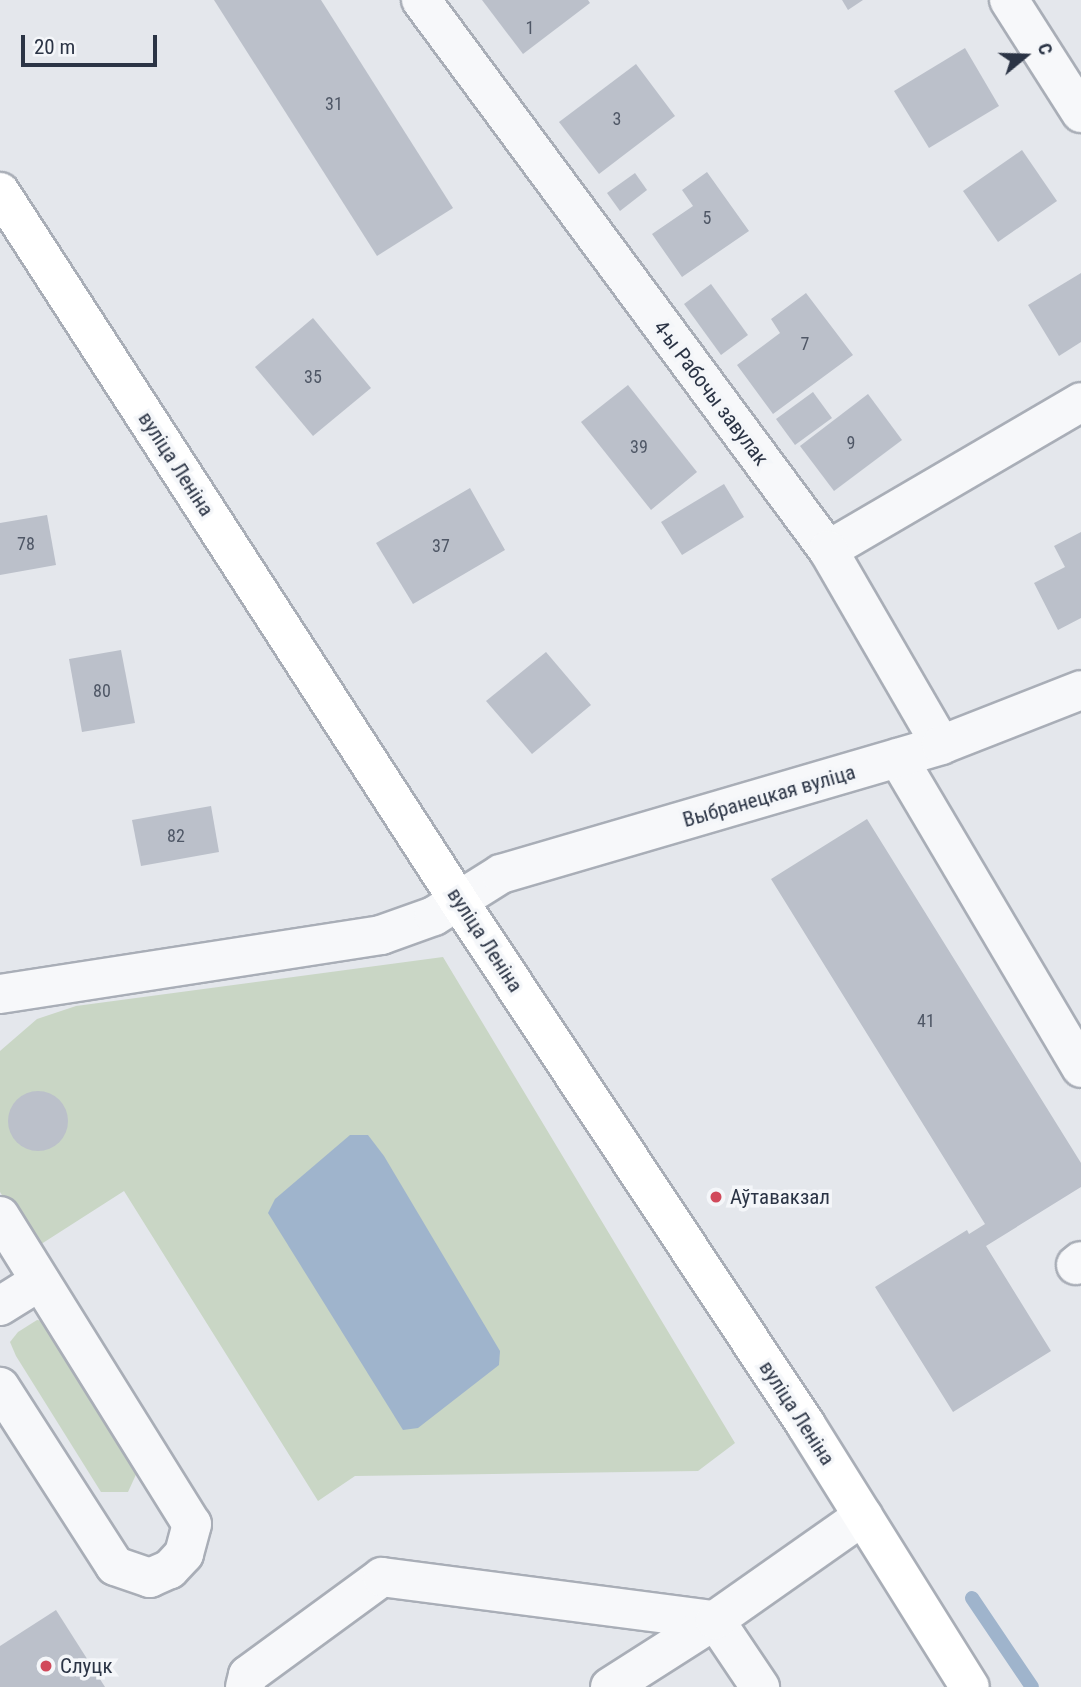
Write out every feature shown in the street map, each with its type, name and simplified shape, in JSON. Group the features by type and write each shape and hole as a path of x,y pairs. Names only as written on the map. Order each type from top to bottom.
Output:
{"main road":[{"name":"вуліца Леніна","path":"0,192 458,900 863,1516 970,1687"}],"street":[{"name":"4-ы Рабочы завулак","path":"421,0 828,550 941,745"},
{"path":"1009,0 1081,113"},
{"path":"828,550 1081,402"},
{"name":"Выбранецкая вуліца","path":"0,994 381,935 434,916 501,874 941,745 1081,690"},
{"path":"898,758 1081,1068"},
{"path":"0,1216 192,1524 184,1555 170,1569 150,1578 115,1566 0,1387"},
{"path":"0,1306 40,1281"},
{"path":"610,1687 715,1620 863,1516"},
{"path":"245,1687 248,1675 382,1577 715,1620 760,1687"}],"green space":[{"path":"443,957 735,1443 698,1471 355,1476 318,1501 124,1191 35,1248 0,1192 0,1051 37,1019 76,1006"},
{"path":"37,1320 49,1322 139,1468 128,1492 101,1492 16,1356 10,1342 18,1332"}],"water":[{"path":"350,1135 368,1135 384,1156 500,1351 499,1365 418,1428 403,1430 268,1213 275,1199"}],"building":[{"path":"214,0 321,0 453,208 377,256"},
{"path":"482,0 588,0 590,3 523,54"},
{"path":"842,0 863,0 848,10"},
{"path":"965,48 999,106 929,148 894,91"},
{"path":"636,64 675,116 599,174 559,122"},
{"path":"1022,150 1057,201 998,242 963,191"},
{"path":"707,172 749,231 682,277 652,234 693,206 682,190"},
{"path":"635,173 647,190 620,211 607,193"},
{"path":"1081,273 1081,342 1059,356 1028,305"},
{"path":"711,284 748,335 721,355 684,304"},
{"path":"806,293 853,355 773,414 737,365 780,333 771,319"},
{"path":"313,318 371,388 313,436 255,367"},
{"path":"628,385 697,472 651,510 581,422"},
{"path":"813,392 832,418 795,445 776,419"},
{"path":"868,394 902,440 834,491 800,446"},
{"path":"724,484 744,517 682,555 661,522"},
{"path":"470,488 505,550 413,604 376,543"},
{"path":"47,515 56,565 0,575 0,523"},
{"path":"1081,532 1081,618 1058,630 1034,583 1065,567 1054,546"},
{"path":"121,650 135,723 82,732 69,659"},
{"path":"546,652 591,705 532,754 486,701"},
{"path":"211,806 219,852 141,866 132,820"},
{"path":"867,819 1081,1163 1081,1187 986,1246 1051,1351 953,1412 875,1287 967,1230 969,1234 985,1224 771,879"},
{"path":"32,1091 44,1091 63,1104 68,1121 66,1133 55,1146 44,1151 32,1151 13,1138 8,1127 8,1115 21,1096"},
{"name":"Слуцк","path":"56,1610 105,1687 0,1687 0,1646"}],"waterway":[{"path":"972,1598 1032,1687"}],"place":[{"name":"Аўтавакзал","path":"716,1197"},
{"name":"Слуцк","path":"46,1666"}]}
